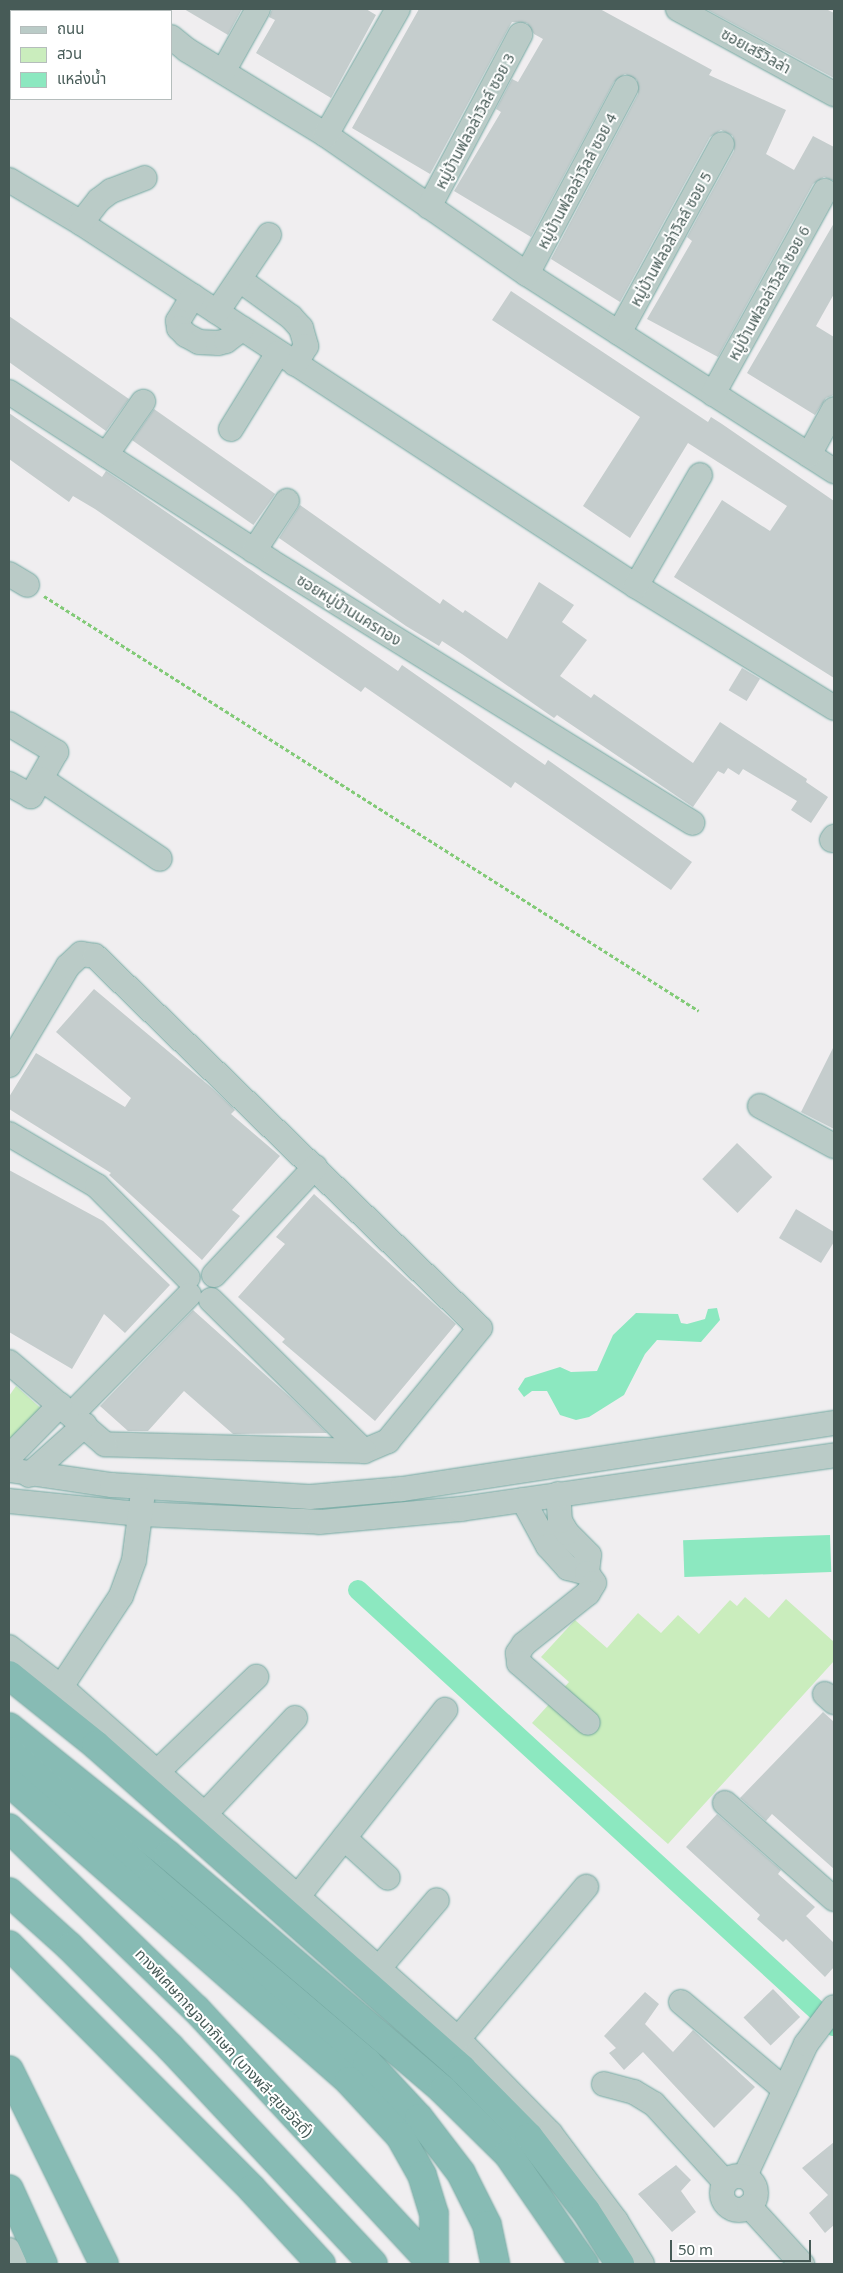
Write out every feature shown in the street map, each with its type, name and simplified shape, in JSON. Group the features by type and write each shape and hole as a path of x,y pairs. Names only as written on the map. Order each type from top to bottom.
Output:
{"highway":[{"path":"9,1675 96,1745 462,2069 529,2137 586,2211 620,2264"},
{"path":"9,1727 168,1855 443,2090 508,2154 584,2264"},
{"path":"9,1752 153,1880 367,2062 418,2118 461,2173 487,2225 495,2264"},
{"path":"9,1782 349,2082 400,2136 422,2175 434,2214 433,2264"},
{"name":"ทางพิเศษกาญจนาภิเษก (บางพลี-สุขสวัสดิ์)","path":"9,1828 196,2009 433,2264"},
{"path":"9,1892 70,1947 170,2047 373,2264"},
{"path":"9,1945 211,2147 321,2264"},
{"path":"9,2070 104,2264"},
{"path":"9,2189 43,2264"}],"street":[{"path":"224,70 258,9"},
{"path":"326,135 398,9"},
{"name":"ซอยเสรีวิลล่า","path":"678,9 834,94"},
{"name":"หมู่บ้านฟลอล่าวิลล์ ซอย 3","path":"429,207 520,35"},
{"path":"172,38 187,50 224,70 326,135 527,274 834,471"},
{"name":"หมู่บ้านฟลอล่าวิลล์ ซอย 4","path":"527,274 626,88"},
{"name":"หมู่บ้านฟลอล่าวิลล์ ซอย 5","path":"619,333 722,144"},
{"path":"81,223 99,200 111,191 145,178"},
{"path":"9,180 81,223 636,586 834,708"},
{"name":"หมู่บ้านฟลอล่าวิลล์ ซอย 6","path":"713,394 825,191"},
{"path":"217,312 270,235"},
{"path":"231,428 287,359 306,346 301,328 291,317 240,280"},
{"path":"193,296 178,321 179,328 186,335 199,342 218,343 242,329"},
{"name":"ซอยหมู่บ้านนครทอง","path":"9,392 254,551 692,823"},
{"path":"106,455 143,402"},
{"path":"809,455 834,409"},
{"path":"636,586 700,475"},
{"path":"254,551 288,501"},
{"path":"9,724 56,752 31,796 9,784"},
{"path":"41,779 160,860"},
{"path":"9,1065 68,966 81,954 95,956 480,1328 388,1441 364,1451 113,1445 98,1440 72,1415 9,1362"},
{"path":"760,1106 834,1146"},
{"path":"9,1134 98,1186 188,1287 196,1302 211,1300 219,1288 214,1275 200,1270 188,1287 19,1472"},
{"path":"214,1275 315,1167"},
{"path":"211,1300 364,1451"},
{"path":"9,1457 72,1415"},
{"path":"19,1472 143,1488 310,1496 402,1489 834,1423"},
{"path":"9,1501 140,1514 320,1522 523,1500 834,1456"},
{"path":"60,1687 121,1596 134,1560 143,1488"},
{"path":"558,1494 560,1521 567,1533 589,1555 587,1573"},
{"path":"523,1500 548,1546 568,1568 587,1573 594,1583 588,1593 524,1644 518,1653 519,1663 588,1723"},
{"path":"9,1647 60,1687 204,1815 299,1895 458,2039 550,2133 616,2221 642,2264"},
{"path":"156,1773 256,1677"},
{"path":"299,1895 445,1710"},
{"path":"204,1815 295,1718"},
{"path":"726,1803 834,1899"},
{"path":"344,1838 388,1878"},
{"path":"458,2039 586,1887"},
{"path":"378,1968 436,1900"},
{"path":"681,2002 785,2090"},
{"path":"735,2179 785,2090 806,2044 834,2006"},
{"path":"604,2084 634,2092 654,2104 735,2179 754,2183 757,2193 749,2206 802,2264"}],"path":[{"path":"18,579 699,1011"}],"green space":[{"path":"16,1386 45,1412 9,1443 9,1396"},
{"path":"745,1597 769,1618 786,1599 834,1642 834,1661 668,1844 532,1723 569,1682 541,1657 575,1620 607,1648 638,1613 661,1633 678,1615 699,1634 730,1600 737,1606"}],"water":[{"path":"717,1308 720,1320 701,1342 657,1340 645,1354 624,1395 589,1417 576,1420 560,1415 547,1391 532,1391 524,1397 518,1389 525,1378 560,1367 571,1372 597,1371 613,1335 636,1313 678,1314 681,1323 687,1324 705,1319 708,1309"},
{"path":"830,1535 831,1572 684,1577 683,1540"}],"building":[{"path":"184,9 242,9 228,35"},
{"path":"272,9 366,9 376,15 331,98 256,53 275,20 269,17"},
{"path":"419,9 600,9 712,70 709,75 786,110 766,154 794,170 813,136 834,147 834,181 824,177 813,184 718,357 647,319 692,241 687,237 734,151 733,136 721,130 710,137 620,302 551,259 638,94 637,80 625,74 614,82 531,237 454,191 501,112 496,109 512,79 518,82 543,39 534,34 527,23 512,22 430,174 352,128"},
{"path":"706,9 826,9 834,13 834,78"},
{"path":"834,223 834,294 816,326 834,337 834,395 826,398 815,415 747,373"},
{"path":"511,291 708,422 711,417 722,424 834,501 834,678 674,577 722,500 770,531 787,506 688,443 630,538 583,506 640,417 492,320"},
{"path":"9,316 129,399 106,431 9,362"},
{"path":"154,409 275,494 253,525 132,440"},
{"path":"9,413 102,477 106,471 398,671 402,665 545,765 548,760 692,862 671,890 515,782 511,788 365,687 361,692 95,509 73,496 69,502 9,459"},
{"path":"300,505 440,604 443,599 463,613 465,610 507,639 539,582 574,605 562,622 587,640 560,676 591,698 594,694 693,763 720,722 807,779 806,782 828,797 811,823 791,810 797,801 743,769 739,775 728,768 724,774 718,771 693,807 557,715 554,718 442,641 439,646 406,626 279,538"},
{"path":"742,668 760,679 747,701 729,690"},
{"path":"94,989 212,1088 235,1110 231,1114 280,1156 232,1210 240,1216 202,1260 109,1175 111,1173 9,1109 9,1097 36,1053 125,1107 131,1098 56,1032"},
{"path":"834,1046 834,1129 801,1112"},
{"path":"737,1143 772,1177 738,1213 702,1179"},
{"path":"9,1170 103,1221 170,1285 125,1333 104,1314 72,1369 9,1332"},
{"path":"314,1194 456,1324 375,1421 282,1342 285,1339 238,1297 285,1244 276,1237"},
{"path":"796,1209 834,1232 834,1242 821,1263 779,1238"},
{"path":"193,1310 290,1397 327,1433 233,1434 184,1391 148,1431 128,1431 100,1406"},
{"path":"823,1712 834,1722 834,1869 772,1814 766,1821 740,1798"},
{"path":"717,1814 781,1870 778,1874 815,1907 806,1916 834,1943 834,1967 825,1977 786,1939 783,1942 757,1919 760,1915 686,1847"},
{"path":"773,1989 800,2017 771,2046 744,2017"},
{"path":"645,1992 659,2004 645,2024 673,2052 693,2030 755,2087 714,2128 643,2052 624,2070 609,2053 616,2048 604,2036"},
{"path":"834,2142 834,2225 825,2233 809,2213 828,2195 802,2168"},
{"path":"676,2165 691,2180 681,2191 696,2212 672,2232 638,2194"}],"waterway":[{"path":"358,1590 834,2026"}]}
